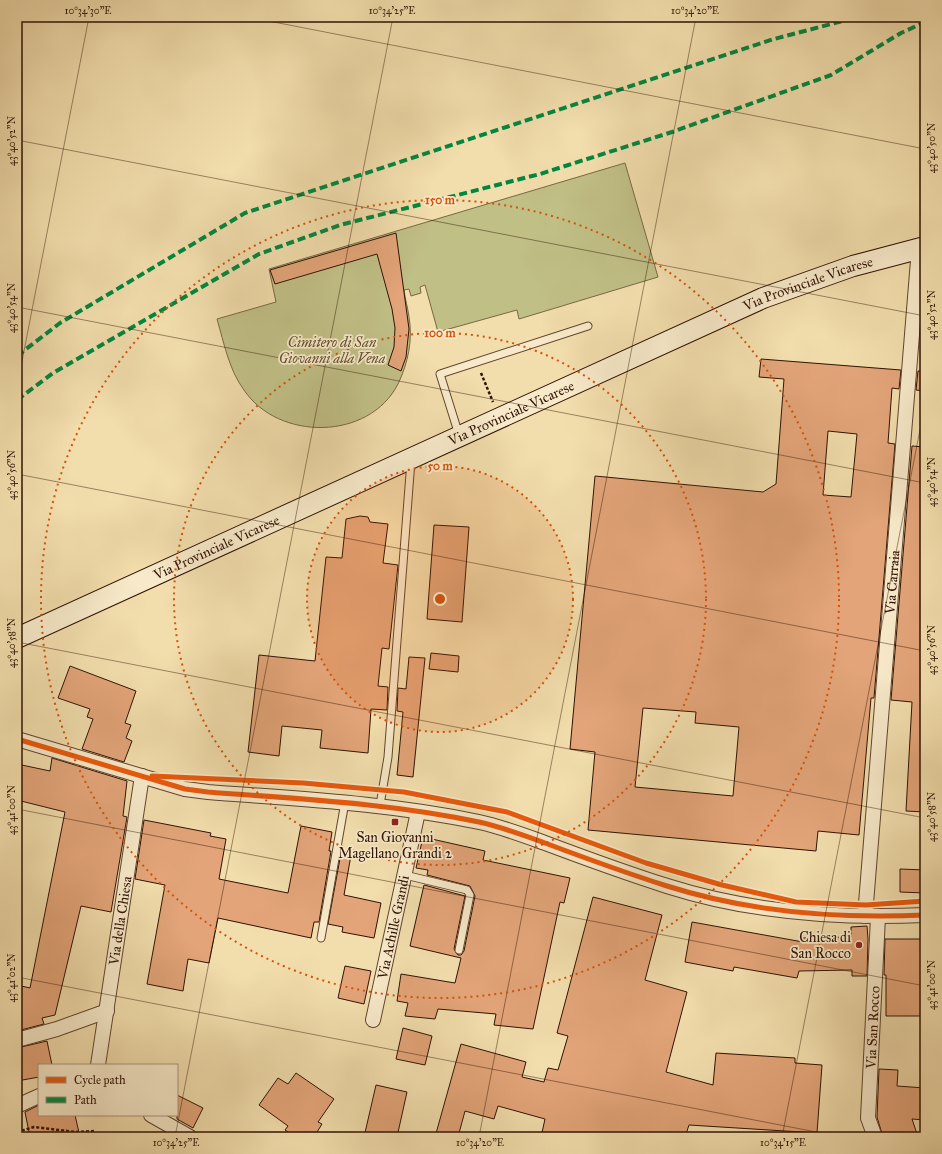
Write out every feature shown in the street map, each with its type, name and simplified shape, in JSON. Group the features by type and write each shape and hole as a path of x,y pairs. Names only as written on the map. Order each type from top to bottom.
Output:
{"main road":[{"name":"Via Provinciale Vicarese","path":"17,638 763,298 853,266 922,247"}],"street":[{"name":"Via Carraia","path":"871,916 922,247"},
{"path":"17,739 185,789 380,805 479,822 520,833 668,886 724,900 827,915 925,915"},
{"name":"Via della Chiesa","path":"98,1064 142,776"},
{"name":"Via Achille Grandi","path":"373,1020 418,812"},
{"name":"Via San Rocco","path":"871,916 868,1118 874,1137"},
{"path":"17,1040 57,1029 106,1011"},
{"path":"17,1106 38,1096"},
{"path":"153,1116 190,1137"}],"lane":[{"path":"460,437 440,374 588,326"},
{"path":"380,805 388,757 411,458"},
{"path":"321,938 345,802"},
{"path":"405,875 467,890 470,895 459,950"}],"path":[{"path":"477,362 499,419"},
{"path":"17,1132 34,1127 76,1132 94,1131"}],"green space":[{"name":"Cimitero di San Giovanni alla Vena","path":"625,163 658,277 519,319 517,310 438,332 425,285 420,287 421,293 411,296 409,289 404,290 409,314 410,343 402,376 384,403 366,416 345,424 323,428 300,426 278,419 259,407 244,390 234,374 217,319 276,302 269,269"}],"building":[{"path":"396,233 409,329 406,357 401,371 388,365 394,347 395,328 392,309 377,254 275,284 270,270"},
{"path":"761,359 901,370 899,389 892,388 888,443 895,444 874,698 871,698 859,835 818,831 816,851 588,830 595,752 570,749 595,476 763,492 776,484 784,379 759,377","holes":["828,431 857,434 851,497 823,495","643,708 696,712 695,723 739,727 733,796 635,787"]},
{"path":"918,371 925,371 925,391 916,390"},
{"path":"912,446 925,447 925,812 906,811 912,702 891,700"},
{"path":"360,516 368,517 370,522 388,524 383,563 398,565 389,649 382,648 378,686 388,687 387,710 371,709 368,753 320,748 322,730 282,726 279,756 248,752 259,655 315,661 326,557 342,558 346,519"},
{"path":"434,525 469,527 462,622 427,619"},
{"path":"431,653 459,656 458,672 429,669"},
{"path":"409,657 425,658 413,777 397,775 403,712 397,711 398,688 406,689"},
{"path":"70,666 136,691 125,723 131,725 126,738 132,741 124,762 82,749 93,719 87,717 90,709 58,698"},
{"path":"52,758 127,781 123,816 127,817 111,912 81,906 55,1015 42,1018 44,1024 17,1031 17,985 30,988 65,812 17,800 17,764 50,771"},
{"path":"144,820 211,833 210,836 226,839 219,879 288,893 301,826 332,832 329,851 331,851 319,922 314,922 311,938 218,918 209,963 188,959 183,991 147,984 165,885 135,879"},
{"path":"423,837 485,851 483,860 570,878 564,903 560,902 533,1029 494,1025 496,1014 438,1009 435,1019 405,1016 408,1003 397,1001 401,974 455,983 461,958 410,946 424,885 465,896 454,949 458,955 461,955 464,951 475,896 470,886 427,875 428,870 416,868"},
{"path":"341,853 351,855 344,895 381,903 374,938 342,932 343,927 328,924"},
{"path":"900,869 925,870 925,893 900,892"},
{"path":"593,897 662,915 645,980 687,992 666,1072 713,1085 716,1053 795,1058 795,1063 822,1065 817,1133 689,1125 685,1137 541,1137 545,1119 498,1106 494,1119 465,1111 458,1137 435,1137 461,1044 526,1062 522,1077 544,1082 548,1068 558,1070 568,1036 557,1033"},
{"path":"692,922 803,942 803,938 851,937 851,927 867,926 867,976 852,976 852,970 799,971 797,978 734,967 733,971 685,962"},
{"path":"885,939 925,939 925,1016 886,1016 886,975 884,975"},
{"path":"345,966 371,971 364,1004 338,998"},
{"path":"403,1028 432,1036 425,1065 396,1059"},
{"path":"47,1041 52,1064 38,1064 38,1077 17,1081 17,1048"},
{"path":"879,1069 898,1070 897,1086 925,1088 925,1120 912,1119 918,1137 883,1137 877,1117"},
{"path":"296,1073 334,1099 318,1122 322,1124 314,1137 295,1137 285,1130 288,1126 259,1105 278,1078 288,1084"},
{"path":"376,1085 407,1092 397,1137 364,1137"},
{"path":"178,1096 203,1108 193,1128 177,1119"},
{"path":"38,1106 38,1116 75,1116 80,1137 30,1137 25,1112"}],"marked path":[{"path":"17,356 60,323 245,213 774,39 858,17"},
{"path":"17,400 53,373 259,254 340,225 540,174 672,132 831,75 901,33 925,22"}],"cycle path":[{"path":"17,739 185,789 378,806 411,810 479,822 512,831 667,886 730,902 794,912 860,916 925,915"},
{"path":"152,776 303,783 404,792 507,812 646,863 722,885 796,902 866,905 925,901"}],"place":[{"name":"San Giovanni Magellano Grandi 2","path":"395,822"},
{"name":"Chiesa di San Rocco","path":"859,945"}]}
